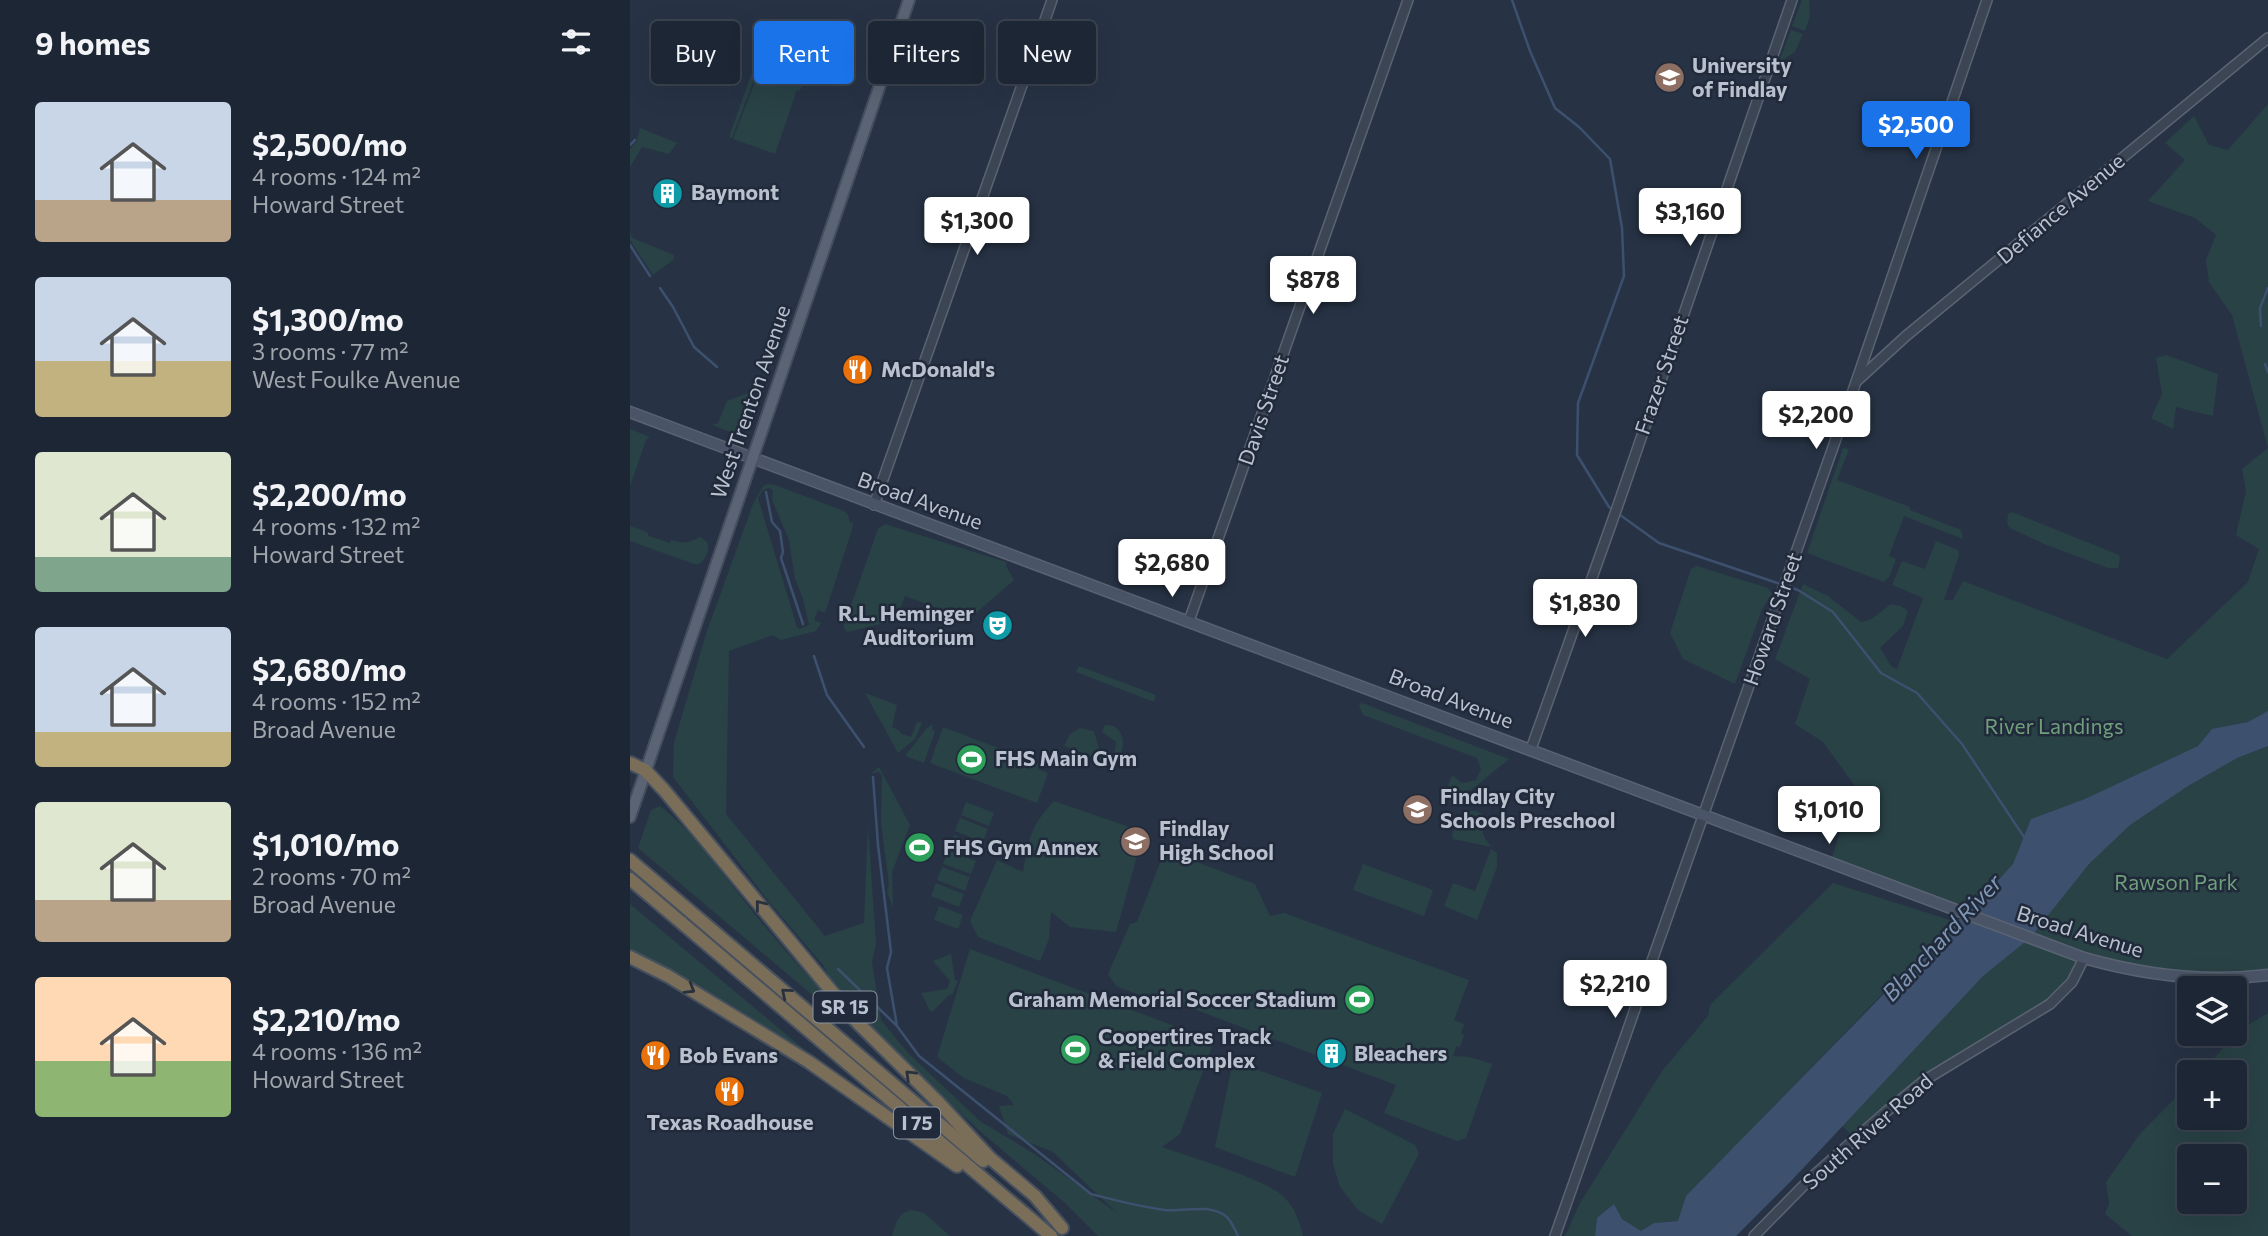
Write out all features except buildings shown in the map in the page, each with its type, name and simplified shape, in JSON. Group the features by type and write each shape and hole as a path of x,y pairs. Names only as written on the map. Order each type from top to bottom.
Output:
{"highway":[{"path":"630,762 645,770"},
{"name":"SR 15","path":"645,770 858,1023 990,1158 1035,1196 1067,1232"},
{"name":"I 75","path":"630,860 1067,1232"},
{"name":"I 75","path":"630,879 1051,1236"},
{"path":"630,957 684,986 809,1062 1017,1208"}],"main road":[{"name":"West Trenton Avenue","path":"630,816 909,0"},
{"name":"Broad Avenue","path":"630,412 2084,958 2140,972 2183,977 2233,978 2268,975"}],"street":[{"path":"874,505 1052,0"},
{"name":"Davis Street","path":"1189,621 1408,0"},
{"name":"Frazer Street","path":"1531,750 1792,0"},
{"name":"Howard Street","path":"1555,1236 1856,382 1987,0"},
{"name":"Defiance Avenue","path":"1856,382 1906,336 2268,38"},
{"name":"South River Road","path":"1754,1236 1813,1176 1925,1080 2050,1004 2072,982 2084,958"}],"green space":[{"path":"1802,0 1809,0 1810,16 1805,31 1792,26"},
{"path":"1791,30 1803,34 1795,52 1781,61 1780,59"},
{"path":"754,67 754,80 732,138 729,137"},
{"path":"754,84 802,84 800,91 797,90 775,154 733,139"},
{"path":"2268,104 2268,448 2232,315 2209,282 2206,260 2216,235 2195,218 2148,201 2185,160 2165,143 2194,116 2209,145 2228,150"},
{"path":"640,128 677,143 669,154 642,147 630,167 630,149 637,141"},
{"path":"630,232 632,238 674,255 674,259 653,275 630,240"},
{"path":"2166,355 2218,374 2213,416 2176,407 2173,429 2151,418 2162,394 2156,358"},
{"path":"748,393 756,396 745,429 735,434 712,425 718,423 727,401"},
{"path":"630,429 650,437 646,440 630,486"},
{"path":"1843,448 1849,449 1837,480 1910,507 1910,510 1961,530 1963,539 1904,516 1889,556 1896,559 1890,576 1884,582 1807,553"},
{"path":"2268,448 2268,974 2178,976 2084,958 2072,982 2050,1004 1925,1080 1855,1139 1820,1103 1988,923 1830,863 1855,786 1823,742 1795,724 1810,679 1775,659 1803,584 1828,596 1861,622 1870,620 1891,604 1908,611 1903,626 1880,648 1891,666 1897,669 1923,598 1892,585 1902,561 1925,569 1936,541 1958,550 1959,555 1944,600 1953,600 1963,581 2167,659 2248,582 2259,549 2236,535 2246,491 2242,469"},
{"path":"775,485 844,511 850,523 853,522 825,613 818,610 814,620 821,623 816,631 781,640 773,635 729,651 726,814 825,936 864,923 868,826 876,944 872,962 881,1020 908,1053 980,1121 1033,1153 1117,1213 1053,1152 1008,1134 999,1106 1014,1105 1007,1096 964,1078 937,1057 970,949 1214,1041 1180,1134 1162,1147 1245,1176 1275,1190 1291,1206 1299,1220 1303,1236 1098,1236 1065,1203 982,1133 904,1061 856,1010 832,983 823,965 770,903 673,777 674,743 706,634 753,504 763,486","holes":["763,490 773,490 772,500 789,540 795,579 809,625 800,629 797,627 758,498"]},
{"path":"2012,512 2119,555 2118,568 2108,568 2010,528 2007,524 2008,514"},
{"path":"885,524 1006,562 1014,580 968,620 905,596 896,620 848,632 844,625 878,529"},
{"path":"630,526 670,543 671,540 686,542 700,537 707,542 707,554 699,564 694,564 630,541"},
{"path":"1697,566 1768,588 1772,594 1762,609 1735,684 1683,659 1670,633 1691,569"},
{"path":"1079,666 1156,695 1154,702 1076,672"},
{"path":"865,693 897,705 892,727 900,733 911,737 917,722 922,723 915,739 898,753"},
{"path":"1362,703 1509,759 1471,790 1462,791 1448,786 1452,775 1462,783 1476,780 1481,769 1477,758 1363,715 1359,705"},
{"path":"933,724 932,729 935,731 924,763 905,756 926,729"},
{"path":"1105,725 1114,726 1122,737 1123,746 1119,760 1114,756 1116,742 1102,732"},
{"name":"FHS Main Gym","path":"943,727 1040,764 1038,769 1048,773 1037,803 930,763"},
{"path":"1080,728 1094,731 1100,753 1110,756 1118,764 1116,766 1064,746 1070,734"},
{"path":"879,767 910,825 892,872 893,908 887,892 889,884 881,823 882,775 878,772 870,774"},
{"path":"1054,801 1138,830 1142,838 1116,932 1070,927 1051,912 1049,939 1040,961 978,937 970,921 997,860 1023,872 1032,834 1040,818"},
{"path":"966,802 994,813 989,826 961,815"},
{"path":"660,806 697,842 778,942 858,1028 855,1031 638,848 651,810"},
{"path":"1469,811 1484,815 1484,837 1491,847 1453,839 1452,833"},
{"path":"960,818 988,829 983,842 955,831"},
{"path":"954,835 982,845 977,858 949,848"},
{"path":"1491,849 1497,853 1497,867 1477,920 1444,906 1453,883 1475,891"},
{"path":"1165,850 1255,884 1270,916 1284,913 1469,980 1454,1020 1464,1024 1461,1033 1464,1035 1453,1056 1469,1057 1492,1064 1466,1138 1457,1141 1384,1113 1396,1085 1175,1002 1165,1005 1116,986 1108,974 1130,924 1137,922"},
{"path":"948,851 976,861 971,874 943,864"},
{"path":"1363,864 1433,890 1424,916 1353,890"},
{"path":"942,867 970,877 965,891 937,880"},
{"path":"936,883 964,894 959,907 931,896"},
{"path":"1833,883 1953,921 1746,1135 1678,1221 1654,1223 1641,1232 1622,1219 1597,1218 1595,1236 1565,1236 1580,1203 1662,1071 1708,1016 1710,1005"},
{"path":"630,904 805,1050 804,1052 743,1012 630,949"},
{"path":"939,906 963,915 958,929 934,920"},
{"path":"951,954 955,980 958,981 952,995 930,1011 921,993 947,989 950,981 933,961"},
{"path":"2268,1013 2268,1236 2132,1236 2105,1214 2109,1204 2106,1182 2140,1134 2177,1096 2177,1130 2247,1130 2247,1060 2212,1060 2225,1046 2247,1046 2247,1026"},
{"path":"1233,1061 1322,1093 1295,1177 1215,1147"},
{"path":"1345,1109 1415,1145 1419,1154 1382,1224 1358,1210 1340,1187 1333,1164 1333,1134"},
{"path":"912,1210 924,1213 950,1236 892,1236 901,1216"}],"water":[{"name":"Blanchard River","path":"2268,711 2268,746 2237,758 2188,786 2130,825 2089,864 2030,938 1983,976 1736,1236 1595,1236 1597,1218 1614,1204 1622,1219 1641,1231 1654,1223 1678,1221 1686,1196 1953,921 1970,916 1974,907 2013,864 2031,819 2085,799 2198,746 2212,729 2248,722"}],"waterway":[{"path":"1512,0 1530,51 1555,108 1579,127 1610,159 1622,228 1624,276 1578,403 1577,455 1609,507 1659,543 1798,590 1833,612 1881,673 1917,693 1962,744 2024,837"},
{"path":"630,145 635,140"},
{"path":"630,245 650,276"},
{"path":"660,288 694,347 717,367"},
{"path":"2261,326 2260,308 2268,288"},
{"path":"2265,364 2268,372"},
{"path":"766,492 772,522 780,531 783,552 781,558 803,624"},
{"path":"814,656 827,695 864,747"},
{"path":"873,777 891,952 887,968 897,1026 919,1056 1091,1194 1165,1210 1216,1211 1228,1218 1238,1236"},
{"path":"838,969 896,1025"}],"place":[{"name":"University of Findlay","path":"1669,78"},
{"name":"Baymont","path":"668,193"},
{"name":"McDonald's","path":"858,370"},
{"name":"R.L. Heminger Auditorium","path":"997,626"},
{"name":"FHS Main Gym","path":"972,759"},
{"name":"Findlay City Schools Preschool","path":"1417,809"},
{"name":"Findlay High School","path":"1136,841"},
{"name":"FHS Gym Annex","path":"920,848"},
{"name":"Graham Memorial Soccer Stadium","path":"1359,1000"},
{"name":"Coopertires Track & Field Complex","path":"1075,1049"},
{"name":"Bleachers","path":"1331,1054"},
{"name":"Bob Evans","path":"656,1056"},
{"name":"Texas Roadhouse","path":"730,1091"}],"park label":[{"name":"River Landings","path":"2054,727"},
{"name":"Rawson Park","path":"2176,883"}]}
